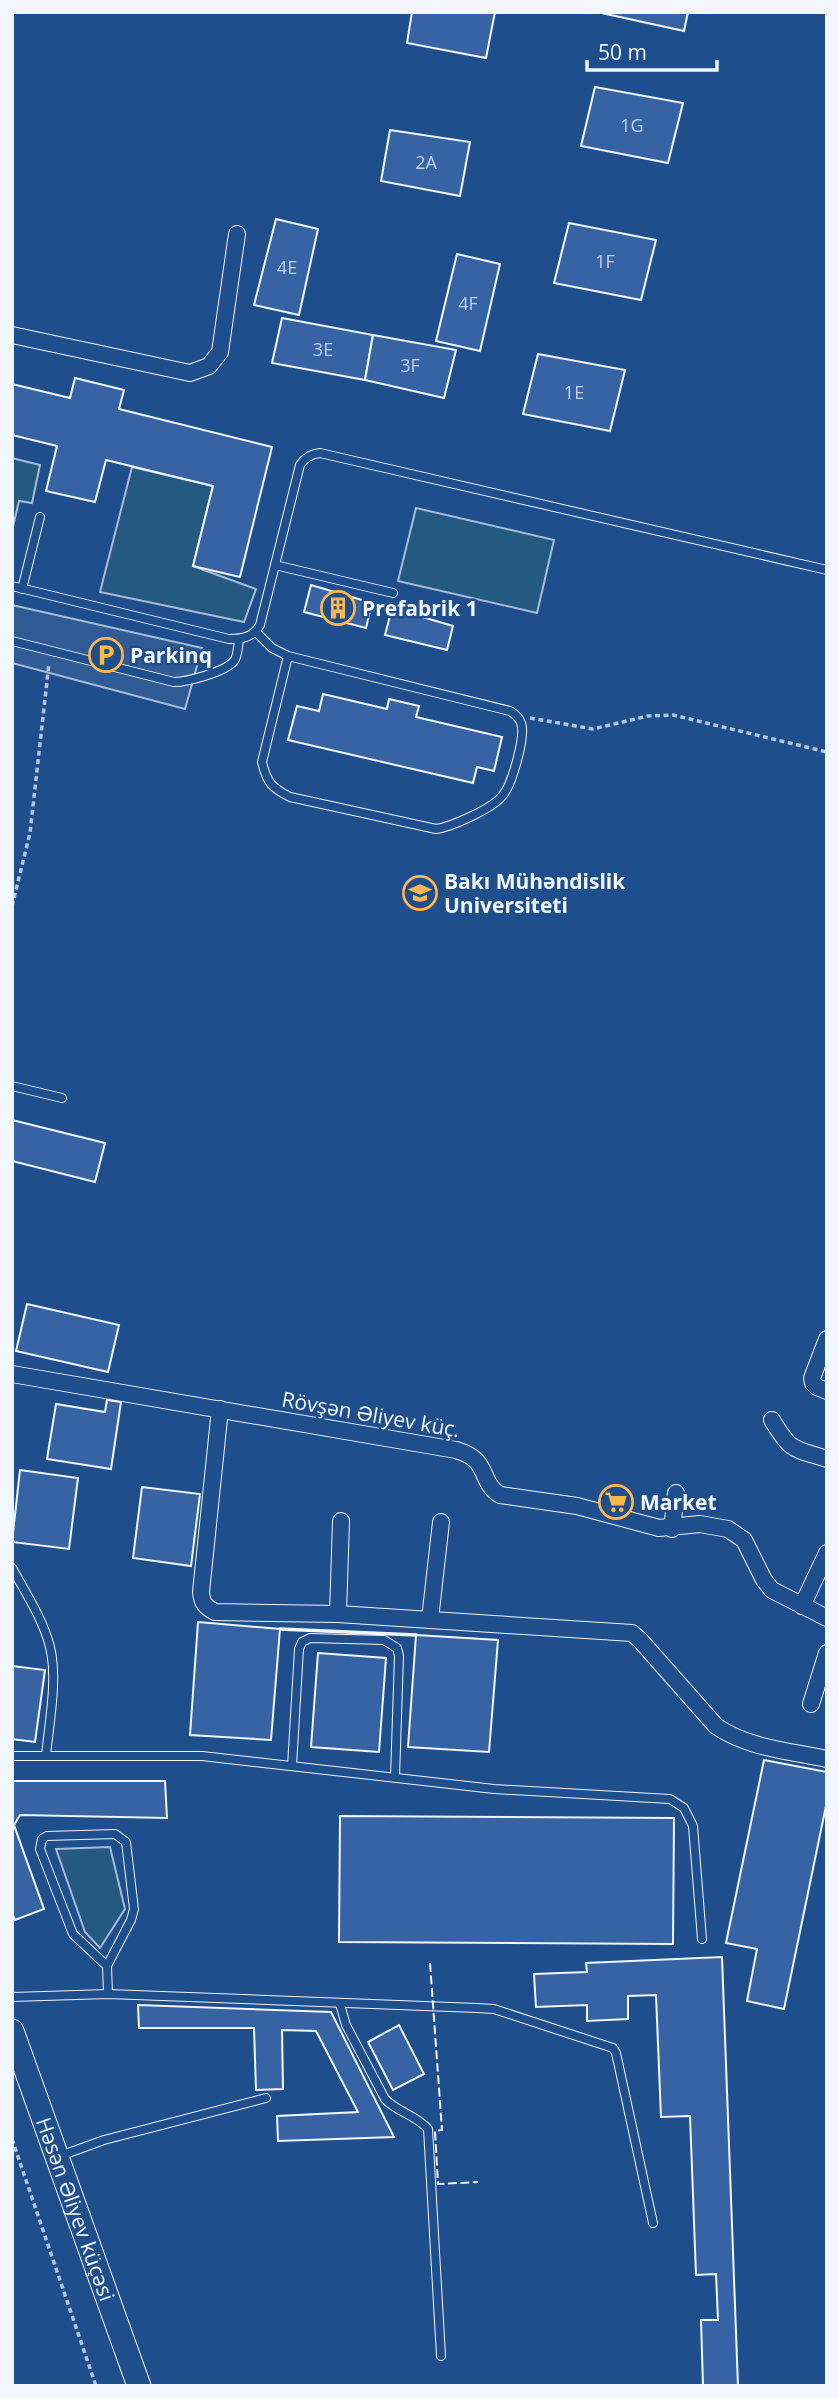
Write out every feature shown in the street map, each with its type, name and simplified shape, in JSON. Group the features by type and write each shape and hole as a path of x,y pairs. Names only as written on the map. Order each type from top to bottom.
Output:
{"main road":[{"name":"Həsən Əliyev küçəsi","path":"12,2031 139,2386"}],"street":[{"path":"12,335 190,373 209,366 220,352 237,234"},
{"path":"827,1339 812,1378 817,1387 827,1391"},
{"name":"Rövşən Əliyev küç.","path":"12,1374 456,1450 475,1457 500,1495 577,1506 646,1526 672,1529 689,1525 714,1525 737,1534 748,1546 764,1580 772,1590 827,1618"},
{"path":"220,1409 201,1592 202,1602 207,1608 215,1612 338,1614 632,1633 716,1726 726,1733 742,1740 827,1759"},
{"path":"772,1420 786,1444 827,1459"},
{"path":"672,1529 676,1493"},
{"path":"338,1614 341,1521"},
{"path":"430,1619 441,1522"},
{"path":"802,1606 827,1553"},
{"path":"811,1704 827,1653"}],"lane":[{"path":"12,586 229,639 239,639 256,632 300,465 312,454 320,453 827,570"},
{"path":"22,589 40,517"},
{"path":"275,565 393,593"},
{"path":"256,632 272,648 288,656 510,711 518,716 522,724 522,739 503,795 448,828 436,830 290,797 274,789 265,775 262,762 288,656"},
{"path":"12,641 174,682 185,682 225,668 234,661 239,639"},
{"path":"12,1086 62,1098"},
{"path":"12,1568 50,1646 53,1670 46,1756"},
{"path":"292,1766 299,1649 302,1642 310,1638 384,1640 397,1648 399,1656 395,1777"},
{"path":"12,1756 202,1756 494,1789 670,1799 684,1808 693,1826 702,1939"},
{"path":"107,1966 79,1942 68,1925 40,1849 42,1839 47,1836 115,1835 126,1842 134,1909 107,1966 108,1994"},
{"path":"12,1997 108,1994 494,2010 613,2048 653,2223"},
{"path":"340,2004 346,2025 385,2099 392,2106 421,2121 428,2129 441,2356"},
{"path":"57,2157 104,2140 266,2098"}],"path":[{"path":"12,906 30,833 50,651"},
{"path":"518,716 593,729 648,716 673,715 827,752"},
{"path":"12,2139 96,2386"}],"shaded area":[{"path":"12,458 40,465 32,503 19,501 12,531"},
{"path":"132,467 213,486 193,566 256,589 244,622 100,592"},
{"path":"416,508 554,540 537,613 398,581"},
{"name":"Parkinq","path":"12,605 202,648 185,709 12,663"},
{"path":"110,1847 125,1909 100,1948 85,1932 56,1849"}],"building":[{"path":"412,12 495,12 486,58 407,43"},
{"path":"597,12 688,12 684,31"},
{"path":"595,87 683,103 668,163 581,146"},
{"path":"390,130 470,142 460,196 381,181"},
{"path":"276,219 318,229 299,315 254,305"},
{"path":"569,223 656,240 641,300 554,283"},
{"path":"457,254 500,264 480,351 436,341"},
{"path":"282,318 373,335 365,380 272,363"},
{"path":"373,335 456,350 444,398 365,380"},
{"path":"538,354 625,370 610,431 523,414"},
{"path":"75,378 124,390 119,409 272,447 240,577 193,566 213,486 106,460 95,502 46,491 57,446 12,435 12,384 70,398"},
{"name":"Prefabrik 1","path":"311,585 372,603 366,628 304,612"},
{"path":"392,608 453,626 447,650 385,635"},
{"path":"323,694 387,709 389,699 419,706 416,717 502,737 494,771 477,767 473,783 288,740 297,706 319,711"},
{"path":"12,1120 105,1143 95,1182 12,1161"},
{"path":"27,1304 119,1325 108,1372 16,1351"},
{"path":"107,1400 121,1402 111,1469 47,1459 56,1404 105,1412"},
{"path":"20,1470 78,1478 69,1549 12,1542"},
{"path":"142,1487 200,1494 191,1566 133,1558"},
{"path":"198,1622 280,1629 271,1740 190,1735"},
{"path":"416,1635 498,1640 489,1752 408,1747"},
{"path":"318,1653 386,1658 379,1752 311,1747"},
{"path":"12,1666 45,1670 35,1742 12,1739"},
{"path":"764,1760 827,1772 827,1801 784,2009 747,2001 757,1949 726,1943"},
{"path":"12,1781 165,1781 167,1818 20,1815 14,1825 44,1909 15,1920 12,1913"},
{"path":"340,1816 674,1818 673,1944 339,1942"},
{"path":"722,1957 738,2386 703,2386 701,2320 718,2320 716,2274 696,2275 690,2116 661,2117 656,1995 628,1996 628,2019 587,2021 587,2005 536,2007 534,1974 587,1972 586,1963"},
{"path":"138,2005 331,2012 394,2137 278,2141 277,2116 358,2112 316,2031 282,2030 283,2089 256,2090 254,2028 139,2028"},
{"path":"399,2025 424,2074 393,2090 368,2042"}],"fence":[{"path":"430,1963 442,2130 435,2131 438,2184 478,2182"}],"wall":[{"path":"280,1629 416,1635"}],"place":[{"name":"Prefabrik 1","path":"338,608"},
{"name":"Parkinq","path":"106,655"},
{"name":"Bakı Mühəndislik Universiteti","path":"420,893"},
{"name":"Market","path":"616,1502"}]}
